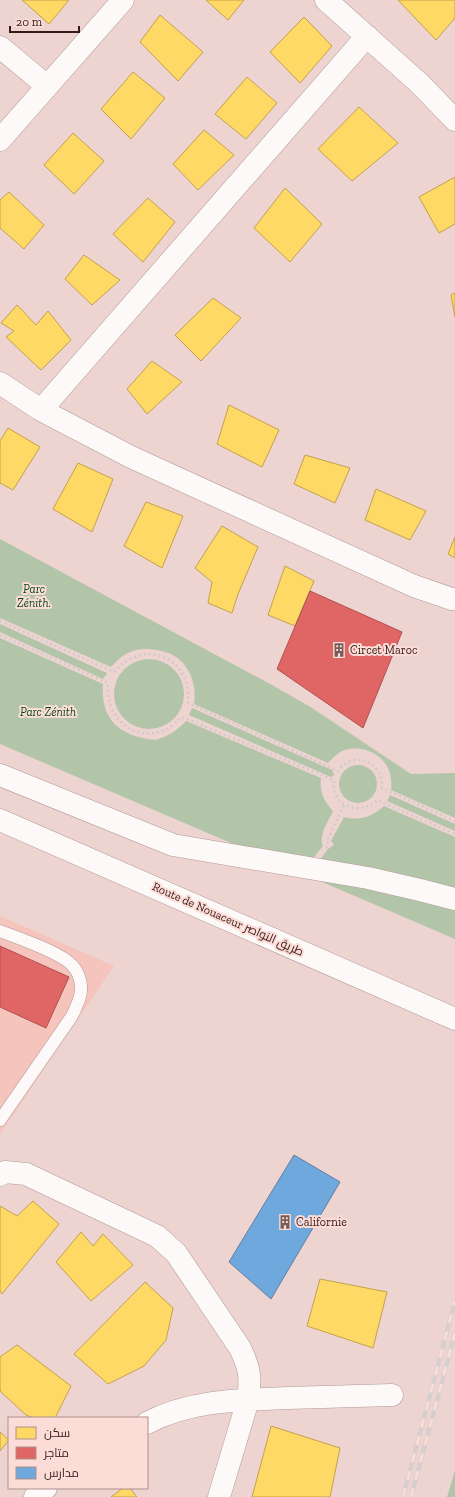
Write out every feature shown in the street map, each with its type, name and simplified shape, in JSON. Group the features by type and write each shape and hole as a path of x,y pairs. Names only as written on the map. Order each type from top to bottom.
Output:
{"main road":[{"path":"0,140 123,0"},
{"path":"326,0 419,82 455,120"},
{"path":"41,410 367,36"},
{"path":"0,47 46,86"},
{"path":"0,383 41,410 131,457 414,586 455,599"},
{"path":"0,775 173,845 368,878 455,899"},
{"name":"Route de Nouaceur طريق النواصر","path":"0,820 455,1019"},
{"path":"2,1170 26,1174 157,1236 176,1253 240,1348 248,1365 250,1384 248,1400 219,1497"},
{"path":"148,1422 159,1416 201,1404 248,1400 392,1394"},
{"path":"35,1497 45,1489"}],"lane":[{"path":"0,931 62,957 72,964 77,971 82,988 80,1000 72,1016 0,1120"}],"path":[{"path":"0,621 114,672 129,658 140,654 156,655 165,658 177,667 184,677 189,692 188,703 338,770 345,763 353,760 362,760 370,763 381,775 382,788 455,821"},
{"path":"0,635 108,683 108,698 110,706 114,716 125,726 146,734 154,733 166,730 182,717 334,780 335,793 338,800 344,805 359,809 366,807 377,800 455,834"},
{"path":"323,852 328,846 326,841 344,805"}],"shaded area":[{"path":"0,916 114,966 0,1134"}],"green space":[{"name":"Parc Zénith.","path":"0,539 309,706 411,774 454,773 455,818 391,790 391,779 388,768 376,754 357,749 345,750 328,763 194,704 195,697 191,676 184,664 170,654 153,649 136,650 123,656 111,667 0,618"},
{"name":"Parc Zénith","path":"0,624 107,673 103,679 0,632"},
{"name":"Parc Zénith","path":"0,638 103,684 105,708 109,717 123,731 143,738 155,740 172,733 186,721 321,778 323,796 333,811 323,833 323,846 301,873 0,744"},
{"path":"142,659 156,659 169,665 178,674 182,680 184,694 182,708 174,719 163,727 156,729 142,729 135,727 124,719 116,708 114,701 114,687 116,680 124,669 135,661"},
{"path":"192,708 332,770 334,775 331,777 189,715"},
{"path":"354,765 362,765 369,768 374,773 377,784 374,795 369,800 362,803 354,803 347,800 342,795 339,788 339,780 342,773 347,768"},
{"path":"390,795 455,824 455,831 387,801"},
{"path":"384,806 455,837 455,939 313,878 312,871 328,849 334,845 331,841 344,817 356,819 366,817 375,813"},
{"path":"455,1470 455,1497 447,1497"}],"building: سكن":[{"path":"22,0 69,0 49,24"},
{"path":"206,0 244,0 228,20"},
{"path":"398,0 455,0 455,18 436,40"},
{"path":"160,15 203,52 178,81 140,42"},
{"path":"304,17 332,46 300,83 270,52"},
{"path":"133,72 165,98 131,139 101,109"},
{"path":"247,77 277,103 246,139 215,114"},
{"path":"359,107 398,143 352,181 318,149"},
{"path":"204,130 234,155 198,190 173,164"},
{"path":"73,133 104,161 74,194 44,165"},
{"path":"455,177 455,224 439,233 419,197"},
{"path":"285,188 322,224 290,262 254,228"},
{"path":"9,192 44,225 24,249 0,228 0,200"},
{"path":"148,198 175,222 143,262 113,234"},
{"path":"84,255 120,280 92,305 65,279"},
{"path":"455,293 455,317 451,295"},
{"path":"213,298 241,318 201,361 175,335"},
{"path":"17,305 36,325 48,311 71,340 41,370 6,337 14,331 1,323"},
{"path":"152,361 182,382 147,414 127,389"},
{"path":"229,405 279,430 262,467 217,444"},
{"path":"8,428 40,447 13,490 0,483 0,441"},
{"path":"305,455 350,468 335,503 294,484"},
{"path":"78,463 113,479 92,532 53,509"},
{"path":"376,489 426,511 410,540 365,520"},
{"path":"146,502 183,516 162,568 124,546"},
{"path":"222,526 258,547 238,594 232,613 208,603 212,582 195,568"},
{"path":"455,537 455,558 448,554"},
{"path":"285,566 314,581 295,626 268,615"},
{"path":"33,1201 59,1224 2,1294 0,1291 0,1206 17,1216"},
{"path":"81,1232 93,1246 103,1234 133,1265 91,1301 56,1262"},
{"path":"320,1279 387,1292 373,1348 307,1326"},
{"path":"145,1282 173,1308 166,1340 144,1366 108,1384 74,1354"},
{"path":"17,1345 71,1386 56,1417 31,1417 26,1415 0,1391 0,1357"},
{"path":"271,1426 340,1448 330,1497 252,1497"},
{"path":"0,1432 8,1439 8,1441 0,1451"},
{"path":"122,1489 131,1489 137,1497 111,1497"}],"building: متاجر":[{"name":"Circet Maroc","path":"310,591 402,632 363,728 277,669"},
{"path":"0,946 69,977 46,1028 0,1007"}],"building: مدارس":[{"name":"Californie","path":"294,1155 340,1182 271,1299 229,1262"}],"railway":[{"path":"403,1497 455,1301"},
{"path":"411,1497 455,1333"}],"place":[{"name":"Circet Maroc","path":"339,650"},
{"name":"Californie","path":"285,1222"}]}
